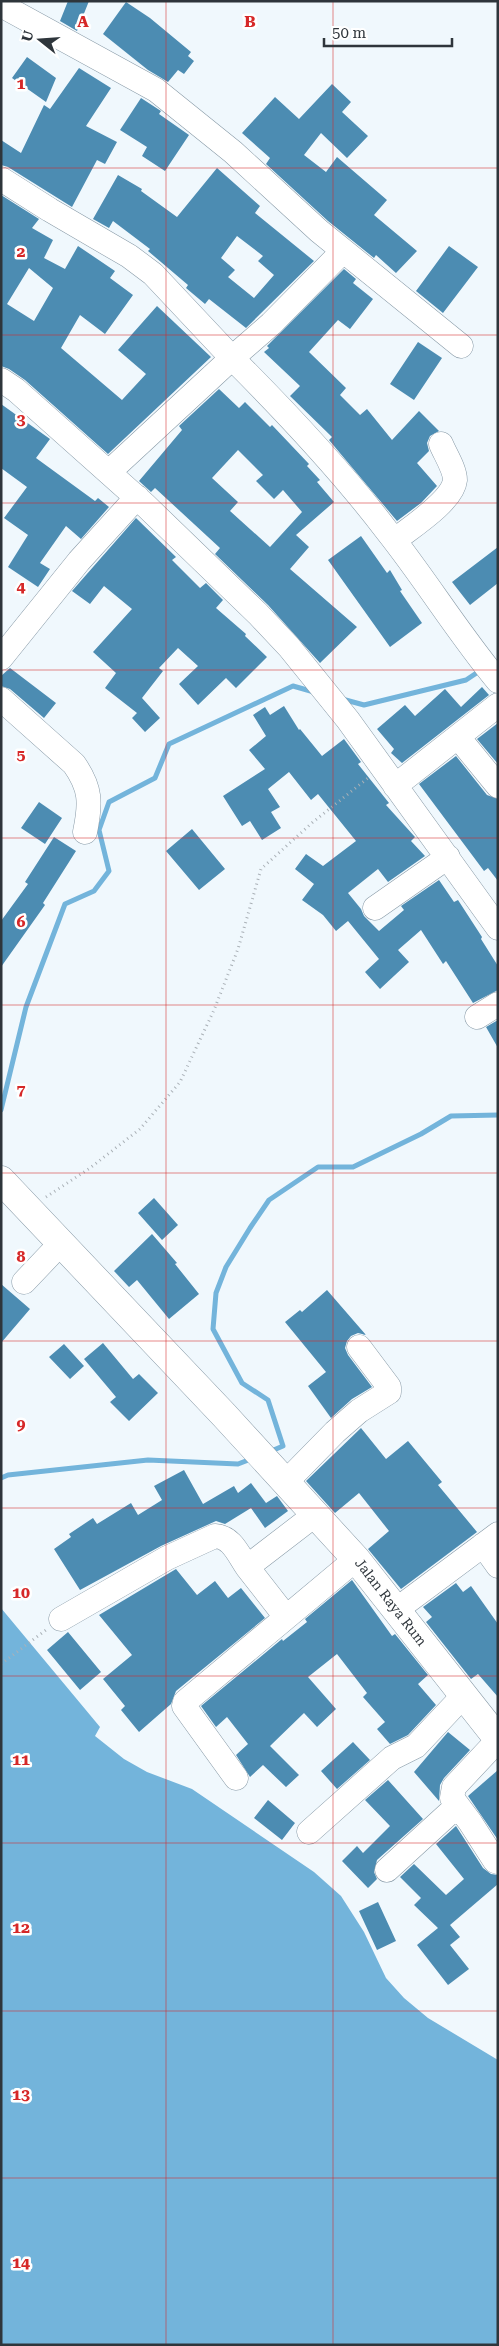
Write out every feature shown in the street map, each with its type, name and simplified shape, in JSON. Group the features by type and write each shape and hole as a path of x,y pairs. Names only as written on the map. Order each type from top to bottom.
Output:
{"highway":[{"name":"Jalan Raya Rum","path":"1,1180 224,1415 356,1558 498,1740"}],"street":[{"path":"1,5 156,90 233,152 343,251 461,346"},
{"path":"1,179 50,210 130,256 153,274 288,414 355,490 395,540 491,671"},
{"path":"110,472 271,324 343,251"},
{"path":"1,380 16,390 137,497 258,614 311,672 389,776 498,928"},
{"path":"395,540 437,507 452,488 453,472 441,444"},
{"path":"1,658 79,561 137,497"},
{"path":"1,699 74,764 81,774 87,787 90,801 85,832"},
{"path":"389,776 458,737 498,705"},
{"path":"458,737 498,786"},
{"path":"375,908 448,857"},
{"path":"477,1017 498,1004"},
{"path":"24,1282 61,1244"},
{"path":"281,1477 359,1411 389,1392 389,1386 359,1347"},
{"path":"246,1566 316,1514"},
{"path":"61,1619 167,1558 210,1538 222,1536 230,1541 246,1566 286,1617"},
{"path":"396,1610 490,1539 498,1566"},
{"path":"236,1778 184,1706 185,1702 356,1558"},
{"path":"308,1832 392,1758 416,1746 464,1695"},
{"path":"498,1740 454,1787 452,1798 476,1829 495,1861 498,1862"},
{"path":"387,1870 457,1806"}],"path":[{"path":"32,1213 44,1198 90,1168 140,1129 180,1082 214,1010 238,949 261,869 313,822 389,776"},
{"path":"1,1664 61,1619"}],"water":[{"path":"1,1608 100,1727 95,1736 124,1759 147,1772 192,1789 314,1872 341,1896 364,1932 386,1978 404,1998 428,2018 498,2060 498,2345 1,2345"}],"building":[{"path":"68,1 89,1 77,31 60,21"},
{"path":"126,2 150,18 191,52 188,56 194,61 184,74 178,70 168,82 148,70 103,34"},
{"path":"27,57 56,78 46,102 12,78"},
{"path":"79,68 111,88 86,126 117,142 105,164 97,160 72,207 8,167 1,165 1,140 21,153 44,105 50,109"},
{"path":"332,84 351,102 342,112 368,136 347,158 321,133 304,155 326,172 337,157 387,200 374,215 417,251 396,273 376,255 374,258 328,221 266,164 270,158 242,133 275,97 299,119"},
{"path":"141,98 161,111 159,114 189,135 165,171 142,156 147,147 120,130"},
{"path":"217,168 260,206 255,213 314,261 246,328 209,299 205,304 186,288 188,285 148,251 150,249 113,221 109,228 93,219 118,175 142,189 141,191 177,217","holes":["237,236 263,256 258,261 274,275 254,298 228,277 235,270 221,258"]},
{"path":"1,195 39,219 32,228 53,240 44,258 65,269 78,246 115,271 110,278 133,295 105,334 80,315 61,348 122,400 146,374 118,350 157,306 211,357 108,454 25,380 1,366","holes":["29,268 53,288 34,321 7,304"]},
{"path":"449,246 478,267 443,313 416,291"},
{"path":"344,269 356,279 353,283 373,299 350,329 338,320 309,352 346,388 340,395 360,415 367,409 392,440 419,411 439,431 430,436 427,443 429,451 417,463 437,486 421,503 397,521 329,440 332,437 290,396 300,386 264,352 269,348 267,346"},
{"path":"418,342 442,358 414,400 390,384"},
{"path":"219,389 239,408 245,402 270,427 272,425 309,464 307,466 320,480 317,482 334,502 296,535 309,547 290,569 357,627 320,663 268,605 215,554 220,548 155,488 151,492 139,481 182,430 179,426","holes":["238,450 263,475 256,481 274,499 283,490 302,512 270,547 230,511 238,502 212,478"]},
{"path":"1,404 50,439 36,458 95,501 98,498 109,507 81,539 66,526 40,563 50,569 38,587 8,567 28,535 4,518 27,487 1,468"},
{"path":"136,518 176,557 172,560 200,588 206,583 223,600 216,608 246,634 245,636 267,657 236,688 226,678 198,705 179,684 198,666 178,648 159,668 163,671 142,698 160,718 145,732 132,718 137,713 105,688 116,673 93,652 132,609 104,586 90,604 72,591"},
{"path":"361,536 387,573 390,570 402,590 400,591 422,623 390,647 328,560"},
{"path":"498,547 498,583 470,605 452,582"},
{"path":"10,668 56,703 44,718 10,689 1,686 1,676"},
{"path":"482,687 489,695 402,763 391,753 394,749 377,729 405,705 415,716 445,689 461,707"},
{"path":"284,706 299,730 322,756 344,739 361,762 358,764 389,803 386,805 415,837 411,841 425,856 388,882 378,869 348,893 361,909 364,916 379,931 404,910 401,906 439,880 454,902 458,900 498,966 498,990 473,1003 446,961 443,964 421,930 398,950 409,962 380,989 365,972 379,959 348,921 336,931 323,915 302,900 314,884 295,869 306,854 323,866 356,841 318,794 311,800 289,772 268,789 280,807 271,812 281,828 262,840 250,821 242,826 223,796 265,769 249,750 266,736 253,715 265,707 270,715"},
{"path":"498,723 498,764 477,739"},
{"path":"456,756 487,795 498,799 498,881 488,868 484,871 419,784"},
{"path":"39,802 62,818 45,844 21,828"},
{"path":"192,829 225,869 199,890 166,851"},
{"path":"54,837 76,851 43,903 45,905 1,967 1,921 28,884 25,882"},
{"path":"498,1020 498,1048 486,1027"},
{"path":"154,1198 178,1225 162,1240 138,1213"},
{"path":"152,1234 177,1263 175,1264 199,1294 169,1319 137,1280 129,1287 114,1271"},
{"path":"1,1284 30,1309 1,1343"},
{"path":"327,1290 366,1335 358,1333 351,1336 345,1348 348,1355 372,1387 352,1399 331,1418 308,1386 326,1372 285,1322 300,1310 302,1312"},
{"path":"103,1343 133,1379 139,1374 158,1393 129,1421 110,1402 116,1397 84,1359"},
{"path":"64,1344 84,1366 70,1379 49,1357"},
{"path":"361,1428 386,1459 408,1441 442,1482 438,1485 477,1532 401,1589 368,1549 389,1531 359,1493 335,1513 306,1481"},
{"path":"184,1470 203,1504 234,1486 238,1493 251,1483 266,1503 277,1496 288,1511 265,1528 251,1508 225,1524 216,1521 161,1546 80,1590 54,1549 71,1537 69,1534 93,1518 97,1524 131,1503 138,1515 162,1500 154,1486"},
{"path":"176,1569 197,1595 215,1581 228,1598 241,1588 265,1618 176,1691 171,1704 139,1732 121,1710 125,1706 103,1679 132,1655 99,1615"},
{"path":"352,1580 392,1636 395,1634 428,1675 418,1684 436,1705 408,1735 390,1744 377,1729 385,1722 363,1697 367,1693 337,1654 308,1677 336,1709 317,1727 304,1713 270,1746 299,1775 286,1787 263,1765 250,1777 236,1755 248,1744 227,1717 216,1727 201,1706 282,1639 283,1641 307,1622 305,1619"},
{"path":"456,1583 463,1592 471,1586 498,1624 498,1697 478,1674 471,1679 426,1622 432,1617 423,1607"},
{"path":"68,1632 101,1672 80,1690 47,1650"},
{"path":"448,1732 470,1750 444,1778 440,1785 439,1801 414,1772"},
{"path":"353,1742 370,1760 337,1789 321,1771"},
{"path":"498,1770 498,1840 468,1796"},
{"path":"388,1780 423,1819 377,1860 374,1872 377,1879 368,1888 342,1861 357,1846 363,1853 390,1826 365,1800"},
{"path":"268,1800 295,1823 282,1840 254,1818"},
{"path":"456,1826 483,1868 491,1874 498,1875 498,1884 450,1925 460,1937 450,1945 469,1969 448,1985 417,1945 438,1928 414,1905 421,1898 400,1877 414,1864 446,1895 464,1879 436,1844"},
{"path":"378,1902 396,1941 377,1950 359,1911"}],"waterway":[{"path":"342,699 364,705 466,680 481,670"},
{"path":"1,1110 26,1007 65,904 94,891 109,871 99,830 109,802 155,778 169,744 293,686 314,692"},
{"path":"269,1452 283,1446 268,1400 242,1383 213,1329 216,1293 226,1267 269,1200 318,1167 353,1167 421,1134 451,1116 498,1115"},
{"path":"1,1478 8,1475 148,1460 238,1464 251,1459"}]}
